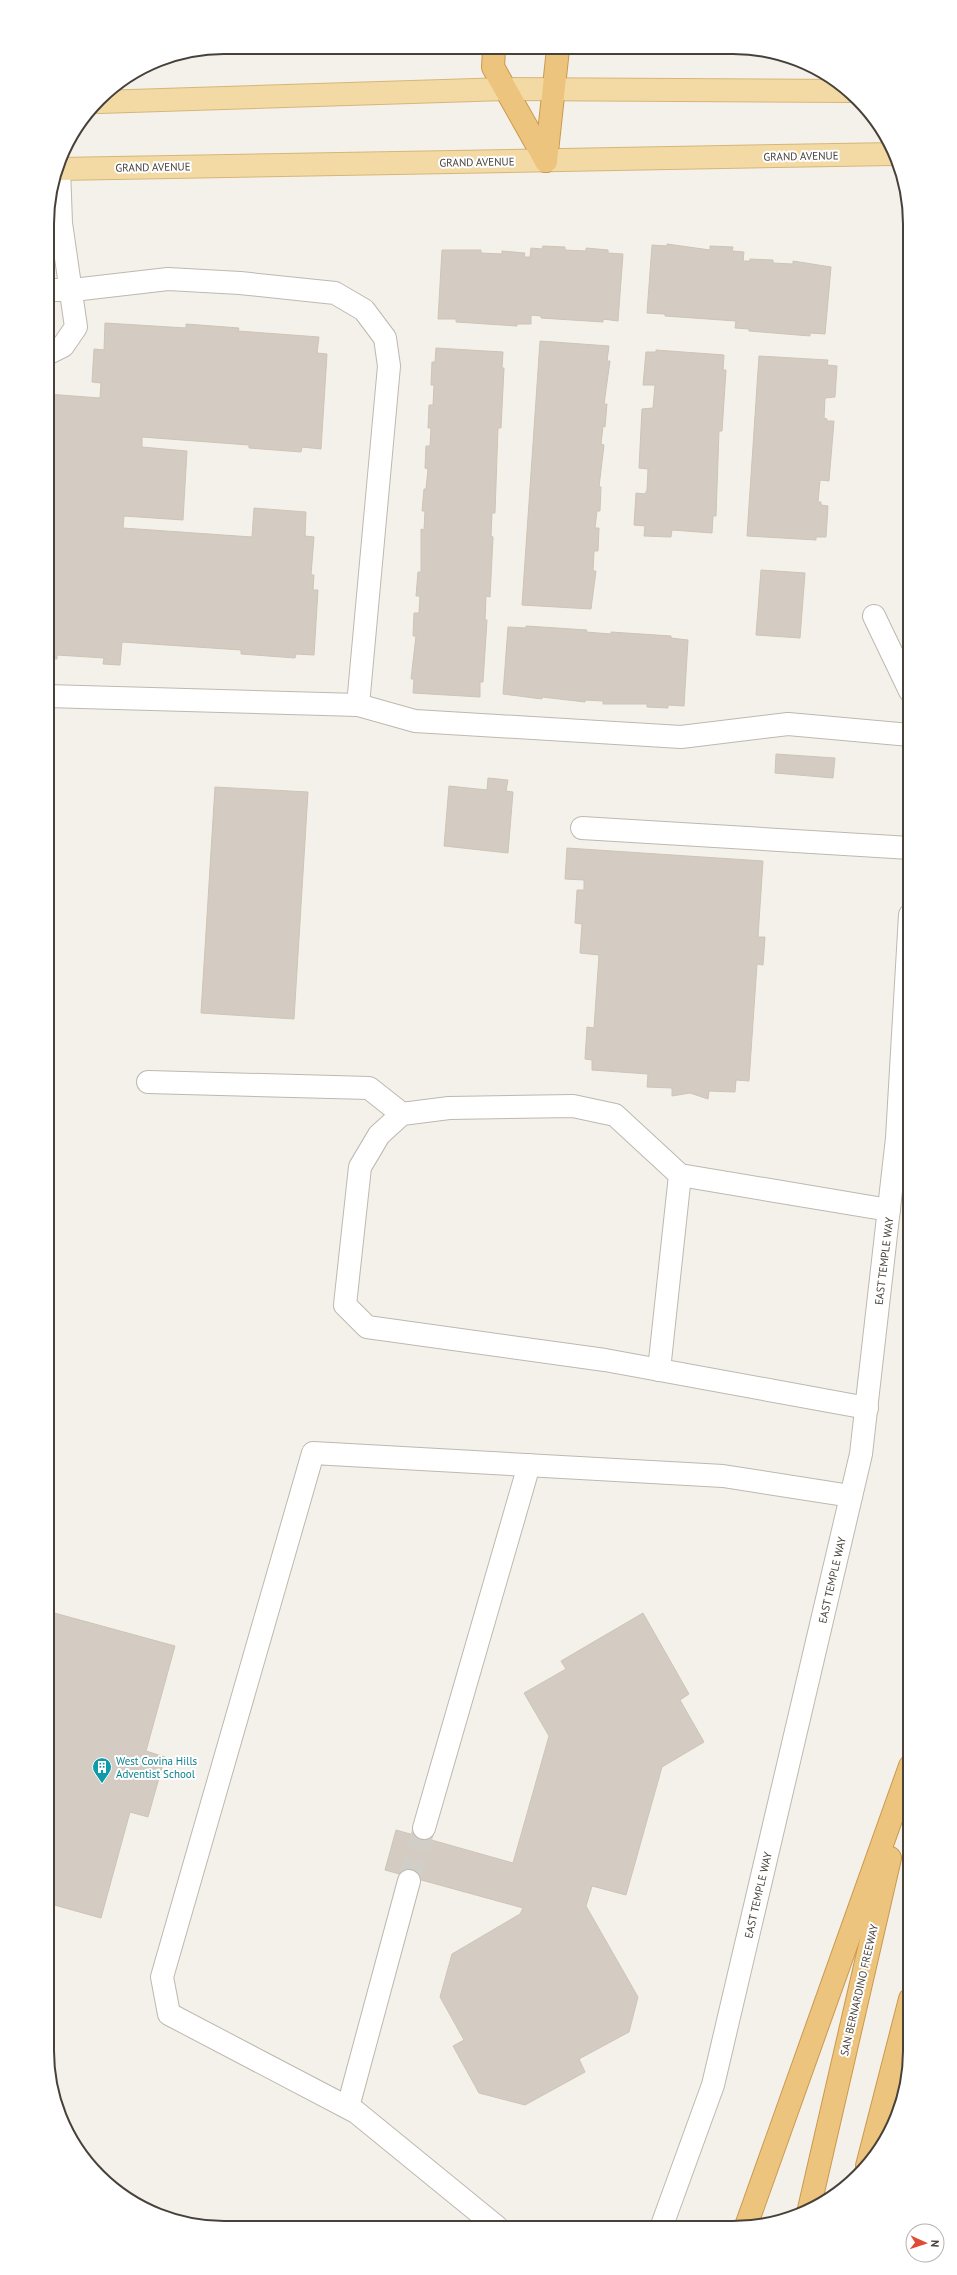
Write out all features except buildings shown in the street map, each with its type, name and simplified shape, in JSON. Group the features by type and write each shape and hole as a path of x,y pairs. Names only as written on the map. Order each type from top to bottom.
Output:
{"highway":[{"path":"494,54 493,67 546,161"},
{"path":"546,161 558,54"},
{"path":"748,2221 903,1786"},
{"name":"SAN BERNARDINO FREEWAY","path":"810,2202 903,1801"},
{"path":"871,2151 903,2026"}],"main road":[{"path":"106,102 506,89 839,91"},
{"name":"GRAND AVENUE","path":"63,169 888,154"}],"street":[{"path":"54,350 63,346 76,327 72,290 61,223 59,182"},
{"path":"54,290 72,290 168,279 240,283 335,293 364,310 385,338 389,366 358,705"},
{"path":"874,616 903,676"},
{"path":"54,696 358,705 416,721 681,737 788,724 903,734"},
{"path":"582,828 903,848"},
{"name":"EAST TEMPLE WAY","path":"664,2221 713,2085 861,1454 897,1138 903,1035"},
{"path":"148,1082 369,1088 402,1114"},
{"path":"867,1408 605,1360 367,1327 345,1304 360,1167 379,1135 402,1114 449,1108 573,1106 615,1115 680,1175 889,1210"},
{"path":"659,1370 680,1175"},
{"path":"491,2221 352,2109 169,2014 162,1977 313,1453 723,1476 852,1496"},
{"path":"424,1828 539,1466"},
{"path":"352,2109 409,1881"}],"tunnel":[{"path":"409,1881 424,1828"}],"place":[{"name":"West Covina Hills Adventist School","path":"102,1784"}]}
